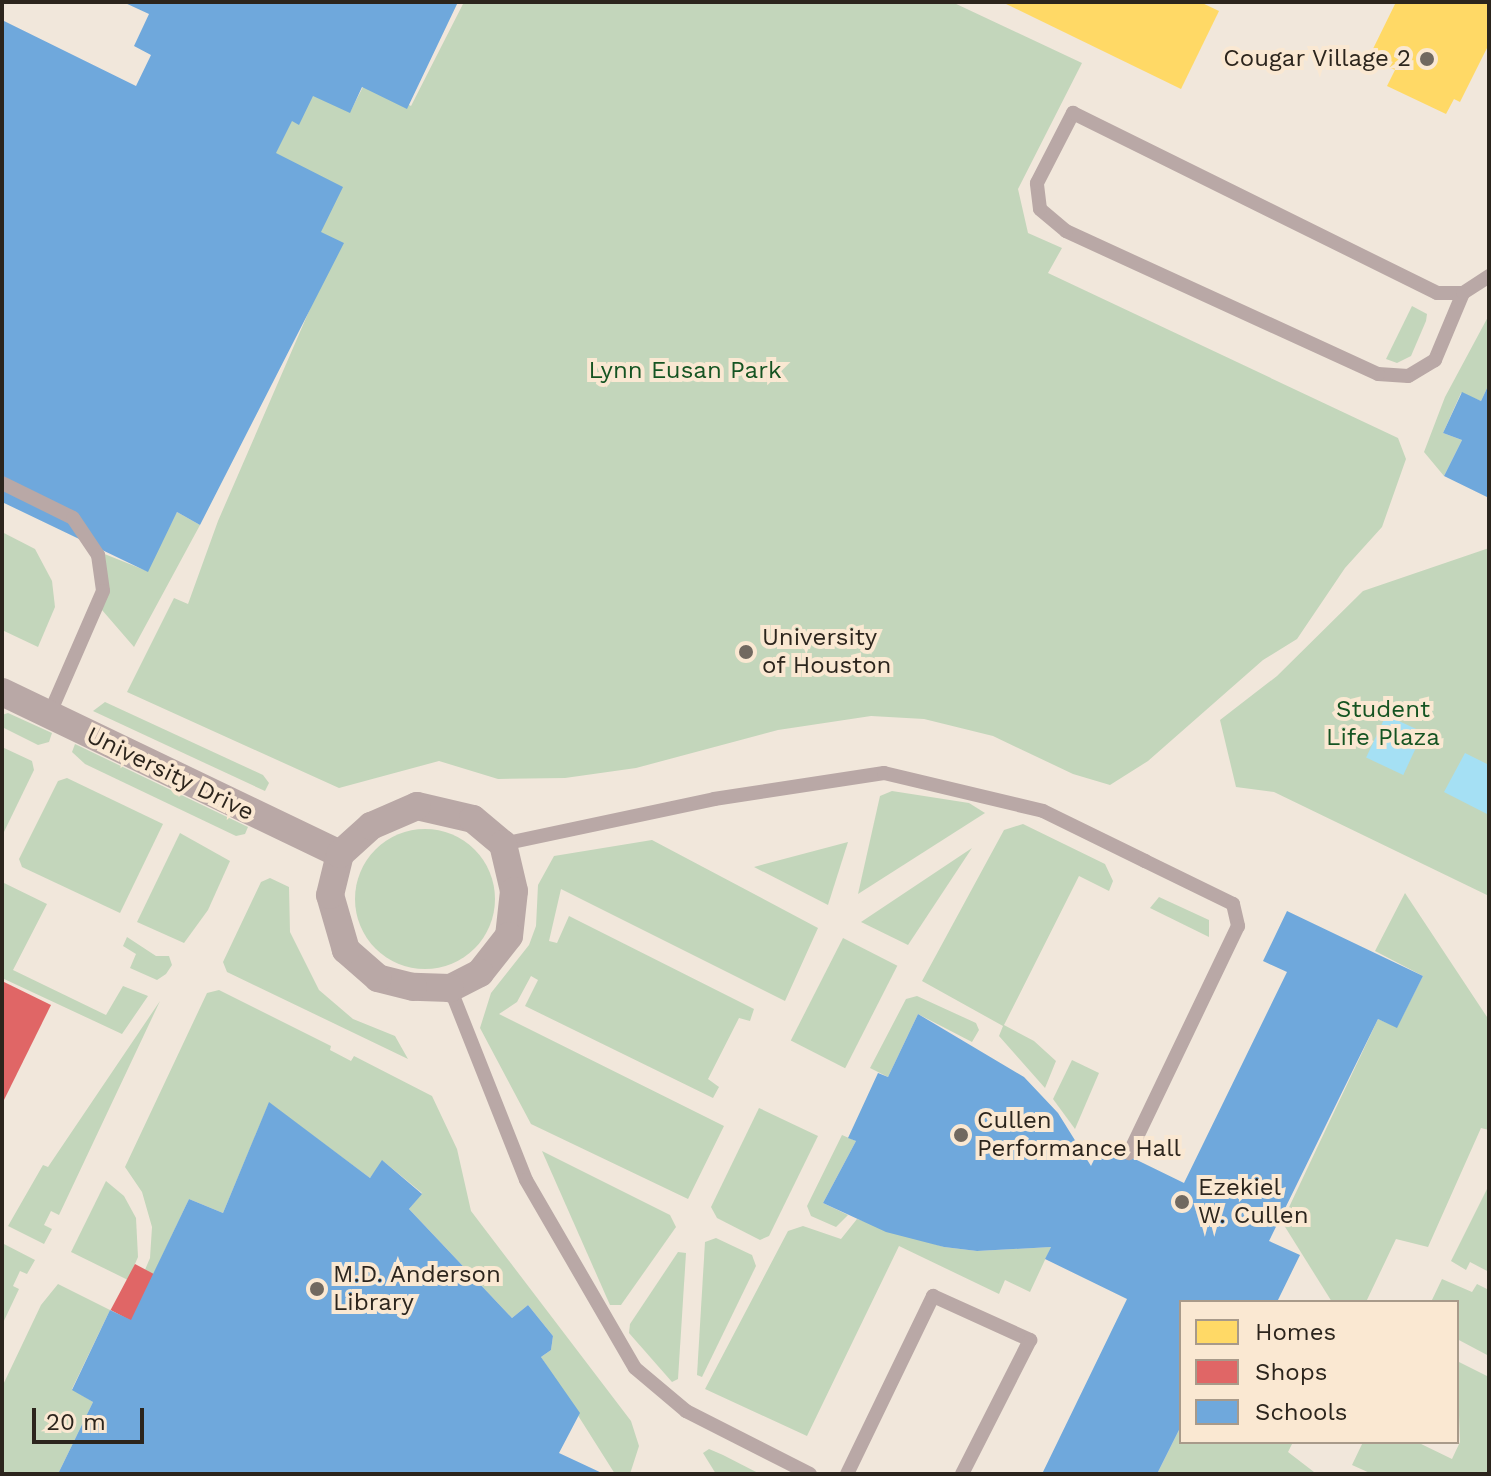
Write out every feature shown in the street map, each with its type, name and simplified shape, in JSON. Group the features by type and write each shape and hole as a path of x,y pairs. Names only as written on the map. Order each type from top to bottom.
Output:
{"street":[{"name":"University Drive","path":"2,692 340,854"},
{"path":"417,806 473,819 503,844 514,891 509,936 480,973 450,988 413,987 378,978 346,950 330,895 340,854 371,826 417,806"}],"lane":[{"path":"1463,293 1435,360 1408,376 1378,374 1066,231 1040,209 1037,183 1073,113 1437,293 1463,293 1489,276"},
{"path":"2,483 73,518 98,555 103,591 49,715"},
{"path":"503,844 714,799 884,773 1043,811 1233,904 1238,926 1129,1153"},
{"path":"450,988 526,1180 635,1368 686,1411 810,1474"},
{"path":"851,1473 933,1296 1030,1340 962,1474"}],"green space":[{"name":"Lynn Eusan Park","path":"464,2 952,2 1082,63 1018,189 1028,233 1062,248 1048,273 1398,438 1406,459 1382,527 1345,568 1297,639 1263,660 1148,761 1110,785 1073,774 993,736 924,719 871,716 778,730 636,768 565,778 498,779 439,761 339,788 127,692 174,598 188,604 218,521 339,242 317,231 266,152 314,90 351,110 365,83 411,106"},
{"path":"1412,306 1427,314 1411,356 1397,363 1386,359"},
{"path":"1489,315 1489,384 1481,401 1461,393 1443,433 1462,440 1444,476 1424,452 1445,397"},
{"path":"177,512 200,525 134,647 102,610 102,553 147,571"},
{"path":"2,532 35,549 52,581 55,607 38,647 2,630"},
{"name":"Student Life Plaza","path":"1489,548 1489,896 1274,792 1236,787 1220,720 1277,676 1363,591"},
{"path":"105,702 263,775 269,783 265,791 93,711"},
{"path":"8,713 52,733 49,742 38,745 2,727 2,715"},
{"path":"75,744 248,827 245,834 236,836 85,764 72,752"},
{"path":"2,747 32,761 34,770 2,836"},
{"path":"67,778 163,824 120,913 22,867 19,859 58,781"},
{"path":"892,791 969,803 985,813 858,894 880,796"},
{"path":"1023,824 1105,864 1113,881 1109,891 1079,876 1004,1025 1034,1041 1056,1061 1045,1088 999,1036 1003,1026 922,981 1004,830"},
{"path":"425,829 452,834 475,849 490,872 495,899 490,926 475,949 452,964 425,969 398,964 375,949 360,926 355,899 360,872 375,849 398,834"},
{"path":"180,833 230,861 208,910 184,943 137,922"},
{"path":"652,840 818,928 785,1001 561,889 549,941 557,943 569,916 754,1009 750,1021 739,1018 708,1079 719,1087 713,1098 525,1006 538,980 531,976 517,1002 499,1014 724,1126 688,1199 531,1124 480,1028 491,993 529,945 536,926 538,885 554,856"},
{"path":"848,842 828,905 754,867"},
{"path":"972,848 908,945 861,922"},
{"path":"270,878 289,887 290,932 319,990 353,1019 395,1036 408,1059 227,972 223,962 261,882"},
{"path":"2,882 47,904 13,970 106,1015 123,986 148,996 122,1034 2,978"},
{"path":"1405,893 1489,1020 1489,1130 1481,1128 1428,1247 1396,1239 1367,1300 1331,1300 1282,1222 1378,1019 1397,1027 1423,976 1375,951"},
{"path":"1159,897 1209,920 1209,937 1150,908"},
{"path":"127,937 156,956 169,956 172,965 166,974 157,980 130,968 136,954 123,946"},
{"path":"843,938 897,966 845,1068 791,1040"},
{"path":"219,990 331,1046 330,1050 351,1061 354,1056 432,1096 457,1149 471,1211 631,1421 639,1446 630,1474 615,1474 541,1357 551,1350 553,1336 528,1305 512,1318 409,1209 422,1193 383,1161 370,1178 269,1103 223,1213 189,1199 147,1288 139,1284 150,1258 152,1227 142,1192 125,1167 207,993"},
{"path":"917,996 976,1023 979,1030 972,1042 918,1014 888,1077 870,1068 906,999"},
{"path":"160,1001 59,1215 51,1211 44,1225 52,1229 44,1244 8,1226 43,1165 48,1167"},
{"path":"1072,1060 1099,1073 1075,1129 1053,1099"},
{"path":"759,1108 818,1136 769,1236 760,1240 717,1218 711,1207"},
{"path":"842,1135 856,1141 823,1203 848,1215 836,1227 811,1216 807,1206"},
{"path":"542,1151 670,1215 676,1227 621,1305 610,1305"},
{"path":"106,1181 124,1196 136,1218 138,1257 128,1280 71,1252"},
{"path":"1489,1185 1489,1272 1470,1262 1466,1270 1451,1261"},
{"path":"857,1219 944,1247 977,1251 1051,1247 1030,1292 1005,1280 999,1294 899,1246 807,1436 705,1389 788,1231 803,1226 841,1239"},
{"path":"716,1238 752,1255 756,1266 702,1377 697,1375 705,1242"},
{"path":"2,1243 35,1260 27,1274 20,1271 13,1286 19,1289 2,1325"},
{"path":"678,1252 686,1253 678,1379 672,1382 629,1333 630,1324"},
{"path":"1442,1279 1472,1292 1477,1284 1489,1290 1489,1356 1459,1340 1459,1300 1432,1300"},
{"path":"58,1284 110,1310 72,1389 93,1402 58,1474 2,1474 2,1387 41,1305"},
{"path":"1459,1362 1489,1377 1489,1474 1372,1474 1352,1465 1362,1444 1421,1444 1452,1459 1460,1442"},
{"path":"1179,1430 1179,1444 1292,1444 1288,1452 1314,1472 1157,1474"},
{"path":"709,1449 760,1474 716,1474 703,1453"}],"water":[{"path":"1386,715 1423,732 1403,775 1366,758"},
{"path":"1465,753 1489,765 1489,815 1444,792"}],"building: Homes":[{"path":"1002,2 1200,2 1219,11 1181,89"},
{"name":"Cougar Village 2","path":"1396,2 1489,2 1489,44 1460,102 1454,99 1446,114 1387,86 1395,70 1369,57"}],"building: Shops":[{"path":"2,981 51,1005 2,1104"},
{"path":"135,1264 192,1294 167,1340 111,1310"}],"building: Schools":[{"path":"123,2 458,2 407,109 362,87 350,113 313,96 299,125 292,121 276,153 343,187 321,232 344,243 200,525 177,512 148,572 2,502 2,20 136,86 151,55 134,46 149,14"},
{"path":"1489,384 1489,498 1444,476 1462,440 1443,433 1462,392 1481,401"},
{"name":"Ezekiel W. Cullen","path":"1287,911 1423,976 1397,1028 1378,1019 1269,1241 1300,1255 1278,1300 1179,1300 1179,1430 1157,1474 1042,1474 1127,1299 1045,1259 1051,1247 977,1251 944,1247 886,1232 823,1203 856,1141 848,1138 878,1073 888,1077 918,1014 1024,1077 1058,1113 1091,1166 1102,1143 1184,1183 1287,972 1263,961"},
{"name":"M.D. Anderson Library","path":"269,1102 370,1178 382,1160 422,1194 409,1209 512,1318 528,1305 553,1336 551,1350 541,1357 580,1413 559,1453 604,1474 58,1474 93,1402 72,1390 110,1310 131,1320 189,1199 223,1213"}],"place":[{"name":"Cougar Village 2","path":"1427,59"},
{"name":"University of Houston","path":"746,652"},
{"name":"Cullen Performance Hall","path":"961,1135"},
{"name":"Ezekiel W. Cullen","path":"1182,1202"},
{"name":"M.D. Anderson Library","path":"317,1289"}]}
